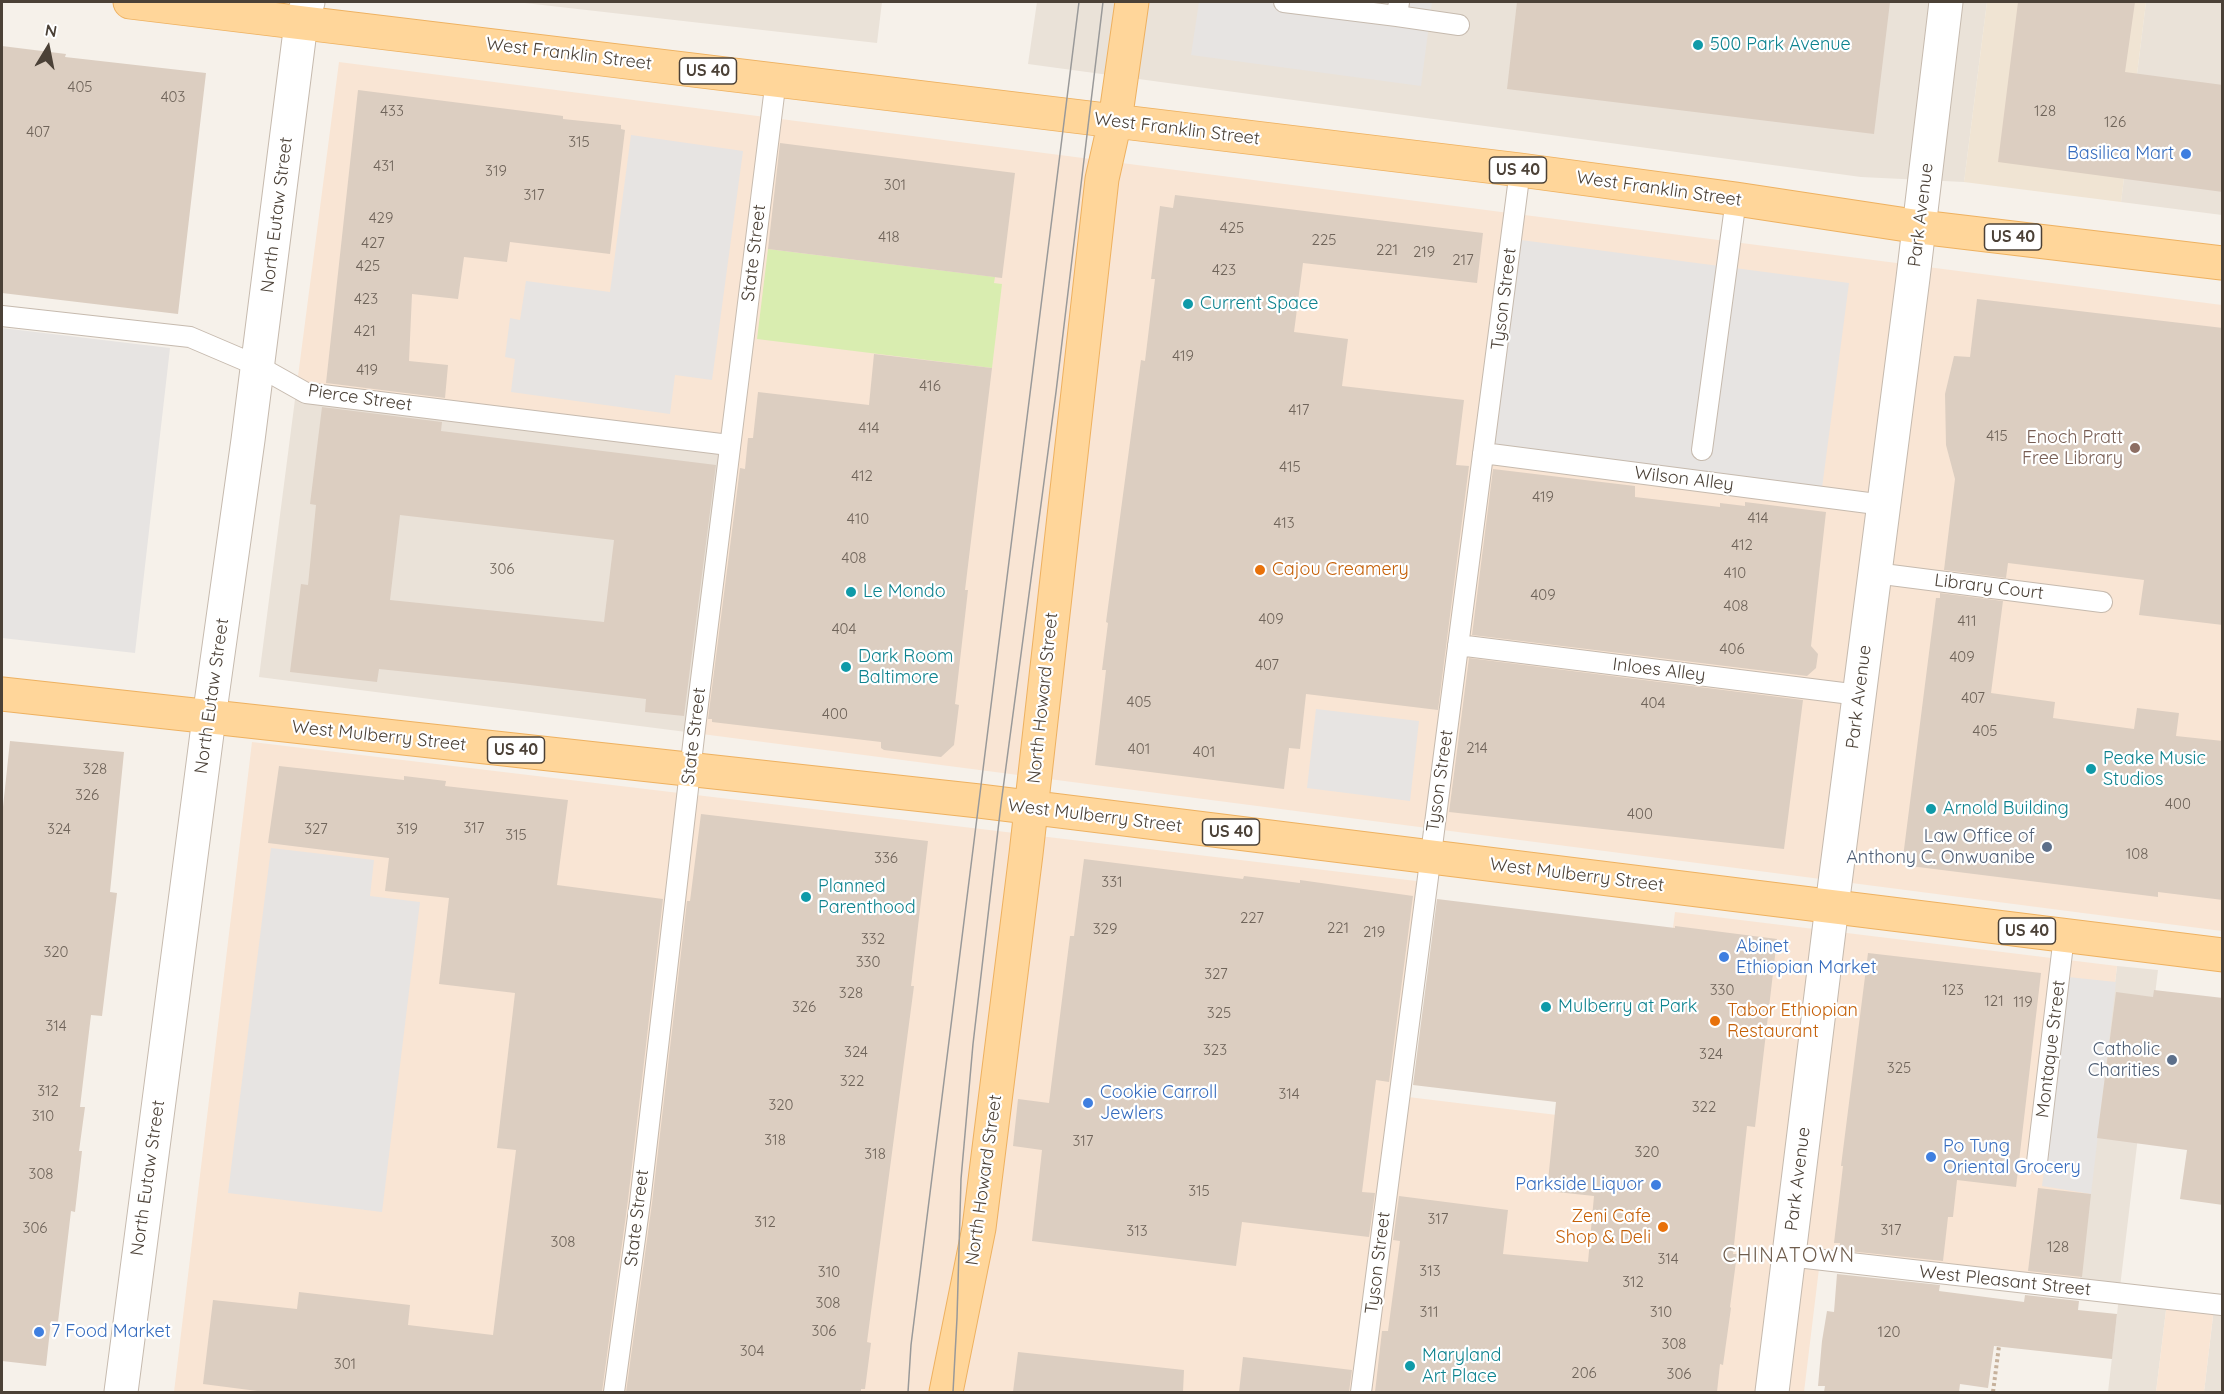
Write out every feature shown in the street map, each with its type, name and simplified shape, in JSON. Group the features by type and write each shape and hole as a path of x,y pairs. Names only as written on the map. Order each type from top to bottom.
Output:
{"main road":[{"name":"West Franklin Street","path":"130,2 305,12 776,79 1520,170 1920,227 2223,263"},
{"name":"North Howard Street","path":"946,1392 978,1228 1031,808 1102,180 1115,121 1132,2"},
{"name":"West Mulberry Street","path":"2,694 1031,808 2223,955"}],"street":[{"name":"Park Avenue","path":"1772,1392 1920,227 1946,2"},
{"name":"North Eutaw Street","path":"121,1392 209,718 305,12"}],"lane":[{"path":"1284,2 1398,9 1459,25"},
{"name":"State Street","path":"614,1392 640,1202 729,445 776,79"},
{"name":"Tyson Street","path":"1361,1392 1520,170"},
{"path":"1702,450 1736,199"},
{"name":"Pierce Street","path":"2,316 190,337 258,366 306,393 729,445"},
{"name":"Wilson Alley","path":"1484,453 1884,505"},
{"name":"Library Court","path":"1875,573 2102,602"},
{"name":"Inloes Alley","path":"1458,645 1859,695"},
{"name":"Montaque Street","path":"2037,1162 2064,936"},
{"name":"West Pleasant Street","path":"1788,1256 2223,1305"}],"path":[{"path":"1993,1392 1999,1346"}],"shaded area":[{"path":"516,2 882,2 877,43"},
{"path":"1037,2 1987,2 1964,182 1861,177 1028,64"},
{"path":"1199,2 1432,2 1421,86 1191,55"},
{"path":"1987,2 2146,2 2121,202 1964,182"},
{"path":"2146,2 2222,2 2222,215 2121,202"},
{"path":"339,62 2222,305 2222,931 694,733 731,440 297,384"},
{"path":"631,135 743,151 712,380 675,375 670,414 511,392 515,359 505,357 510,318 520,320 526,281 610,292"},
{"path":"1521,240 1849,283 1822,488 1494,445"},
{"path":"2,328 170,348 135,653 2,638"},
{"path":"297,384 732,440 694,733 259,677"},
{"path":"1316,709 1419,721 1410,801 1307,788"},
{"path":"252,742 1433,883 1408,1097 1648,1126 1675,912 2117,966 2079,1283 1821,1252 1804,1392 174,1392"},
{"path":"271,848 374,860 370,896 420,902 382,1212 228,1193"},
{"path":"2117,966 2158,970 2120,1287 2168,1294 2156,1392 2108,1392 2120,1288 2079,1283"},
{"path":"2068,977 2116,982 2091,1194 2042,1186"},
{"path":"2168,1294 2215,1299 2204,1392 2156,1392"},
{"path":"2215,1299 2222,1300 2222,1392 2204,1392"}],"green space":[{"path":"768,249 995,277 994,283 1002,284 992,368 757,339"}],"building":[{"name":"500 Park Avenue","path":"1517,2 1890,2 1874,134 1507,89"},
{"path":"2018,2 2135,2 2125,72 2223,85 2223,192 1998,162"},
{"path":"2,46 66,54 65,57 206,73 178,314 2,293"},
{"path":"358,90 563,116 563,119 621,125 621,129 625,130 610,254 510,242 507,262 464,257 458,299 412,294 409,361 448,365 445,398 326,383"},
{"path":"780,143 1015,173 1002,278 768,249"},
{"path":"1175,195 1483,233 1477,283 1303,263 1294,332 1348,339 1342,386 1464,400 1456,465 1469,466 1438,710 1306,694 1300,749 1289,748 1284,789 1095,765 1106,670 1102,670 1108,623 1106,622 1141,360 1145,361 1155,279 1151,279 1160,206 1173,208"},
{"name":"Enoch Pratt Free Library","path":"1977,299 2223,328 2223,625 2139,615 2144,580 2008,563 2006,578 1944,570 1955,479 1946,445 1945,394 1954,356 1970,357"},
{"path":"874,354 992,368 965,590 968,590 955,704 959,705 954,745 941,757 884,750 881,748 881,742 712,722 712,719 708,719 740,468 745,469 748,438 753,438 758,392 869,405"},
{"path":"322,407 442,422 441,431 716,465 684,716 645,712 646,699 513,683 379,669 377,682 290,672 301,584 308,585 316,505 310,504","holes":["400,515 614,540 604,622 390,600"]},
{"path":"1493,469 1635,486 1635,497 1720,507 1720,503 1745,506 1745,502 1826,512 1811,646 1818,654 1816,668 1807,676 1472,635"},
{"path":"1940,593 2003,601 1991,693 2055,702 2053,718 2134,729 2137,708 2179,713 2176,736 2223,741 2223,900 2158,892 2158,897 1902,865 1936,598 1940,598"},
{"path":"1469,658 1803,700 1784,849 1449,812"},
{"path":"10,741 124,752 110,892 117,893 102,1016 91,1015 80,1107 85,1107 79,1151 82,1151 75,1212 71,1211 58,1322 51,1321 46,1366 2,1361 2,807"},
{"path":"279,766 404,780 404,776 446,781 445,786 568,800 557,885 663,899 628,1200 602,1392 265,1392 203,1384 213,1300 297,1309 299,1292 410,1305 408,1325 493,1335 516,1150 497,1148 515,993 439,984 449,898 385,891 389,858 268,843"},
{"path":"701,814 928,841 911,986 914,986 867,1342 871,1343 865,1389 861,1389 861,1392 626,1392 652,1203 687,901 690,901"},
{"path":"1084,859 1243,879 1244,876 1300,883 1300,880 1413,896 1389,1082 1376,1080 1362,1192 1375,1193 1369,1237 1242,1222 1236,1266 1032,1241 1042,1150 1013,1146 1018,1099 1049,1103 1070,936 1074,936"},
{"path":"1437,899 1777,939 1755,1127 1747,1126 1733,1254 1737,1254 1731,1308 1717,1392 1375,1392 1382,1331 1388,1331 1400,1241 1393,1240 1399,1196 1508,1210 1503,1254 1588,1262 1594,1196 1547,1191 1556,1102 1413,1085"},
{"path":"1868,953 2041,973 2016,1187 1957,1180 1953,1217 1948,1217 1943,1261 1839,1250 1840,1243 1834,1243 1843,1166 1841,1166"},
{"path":"2154,990 2223,998 2223,1205 2180,1199 2187,1150 2097,1138 2116,992 2153,997"},
{"path":"2038,1188 2091,1194 2082,1277 2028,1271"},
{"path":"1837,1274 1940,1285 1939,1291 2024,1302 2025,1295 2079,1301 2078,1310 2117,1314 2112,1359 1994,1346 1988,1388 1960,1384 1959,1392 1824,1392 1825,1386 1818,1386 1822,1341 1827,1311 1834,1312"},
{"path":"1018,1352 1184,1370 1183,1392 1013,1392"},
{"path":"1243,1357 1352,1370 1349,1392 1239,1392"}],"tram line":[{"path":"908,1392 911,1345 1079,2"},
{"path":"953,1392 961,1179 973,1044 1001,804 1056,392 1103,2"}],"place":[{"name":"500 Park Avenue","path":"1698,45"},
{"name":"Basilica Mart","path":"2186,154"},
{"name":"Current Space","path":"1188,304"},
{"name":"Enoch Pratt Free Library","path":"2135,448"},
{"name":"Cajou Creamery","path":"1260,570"},
{"name":"Le Mondo","path":"851,592"},
{"name":"Dark Room Baltimore","path":"846,667"},
{"name":"Peake Music Studios","path":"2091,769"},
{"name":"Arnold Building","path":"1931,809"},
{"name":"Law Office of Anthony C. Onwuanibe","path":"2047,847"},
{"name":"Planned Parenthood","path":"806,897"},
{"name":"Abinet Ethiopian Market","path":"1724,957"},
{"name":"Mulberry at Park","path":"1546,1007"},
{"name":"Tabor Ethiopian Restaurant","path":"1715,1021"},
{"name":"Catholic Charities","path":"2172,1060"},
{"name":"Cookie Carroll Jewlers","path":"1088,1103"},
{"name":"Po Tung Oriental Grocery","path":"1931,1157"},
{"name":"Parkside Liquor","path":"1656,1185"},
{"name":"Zeni Cafe Shop & Deli","path":"1663,1227"},
{"name":"7 Food Market","path":"39,1332"},
{"name":"Maryland Art Place","path":"1410,1366"}],"district":[{"name":"CHINATOWN","path":"1789,1256"}]}
